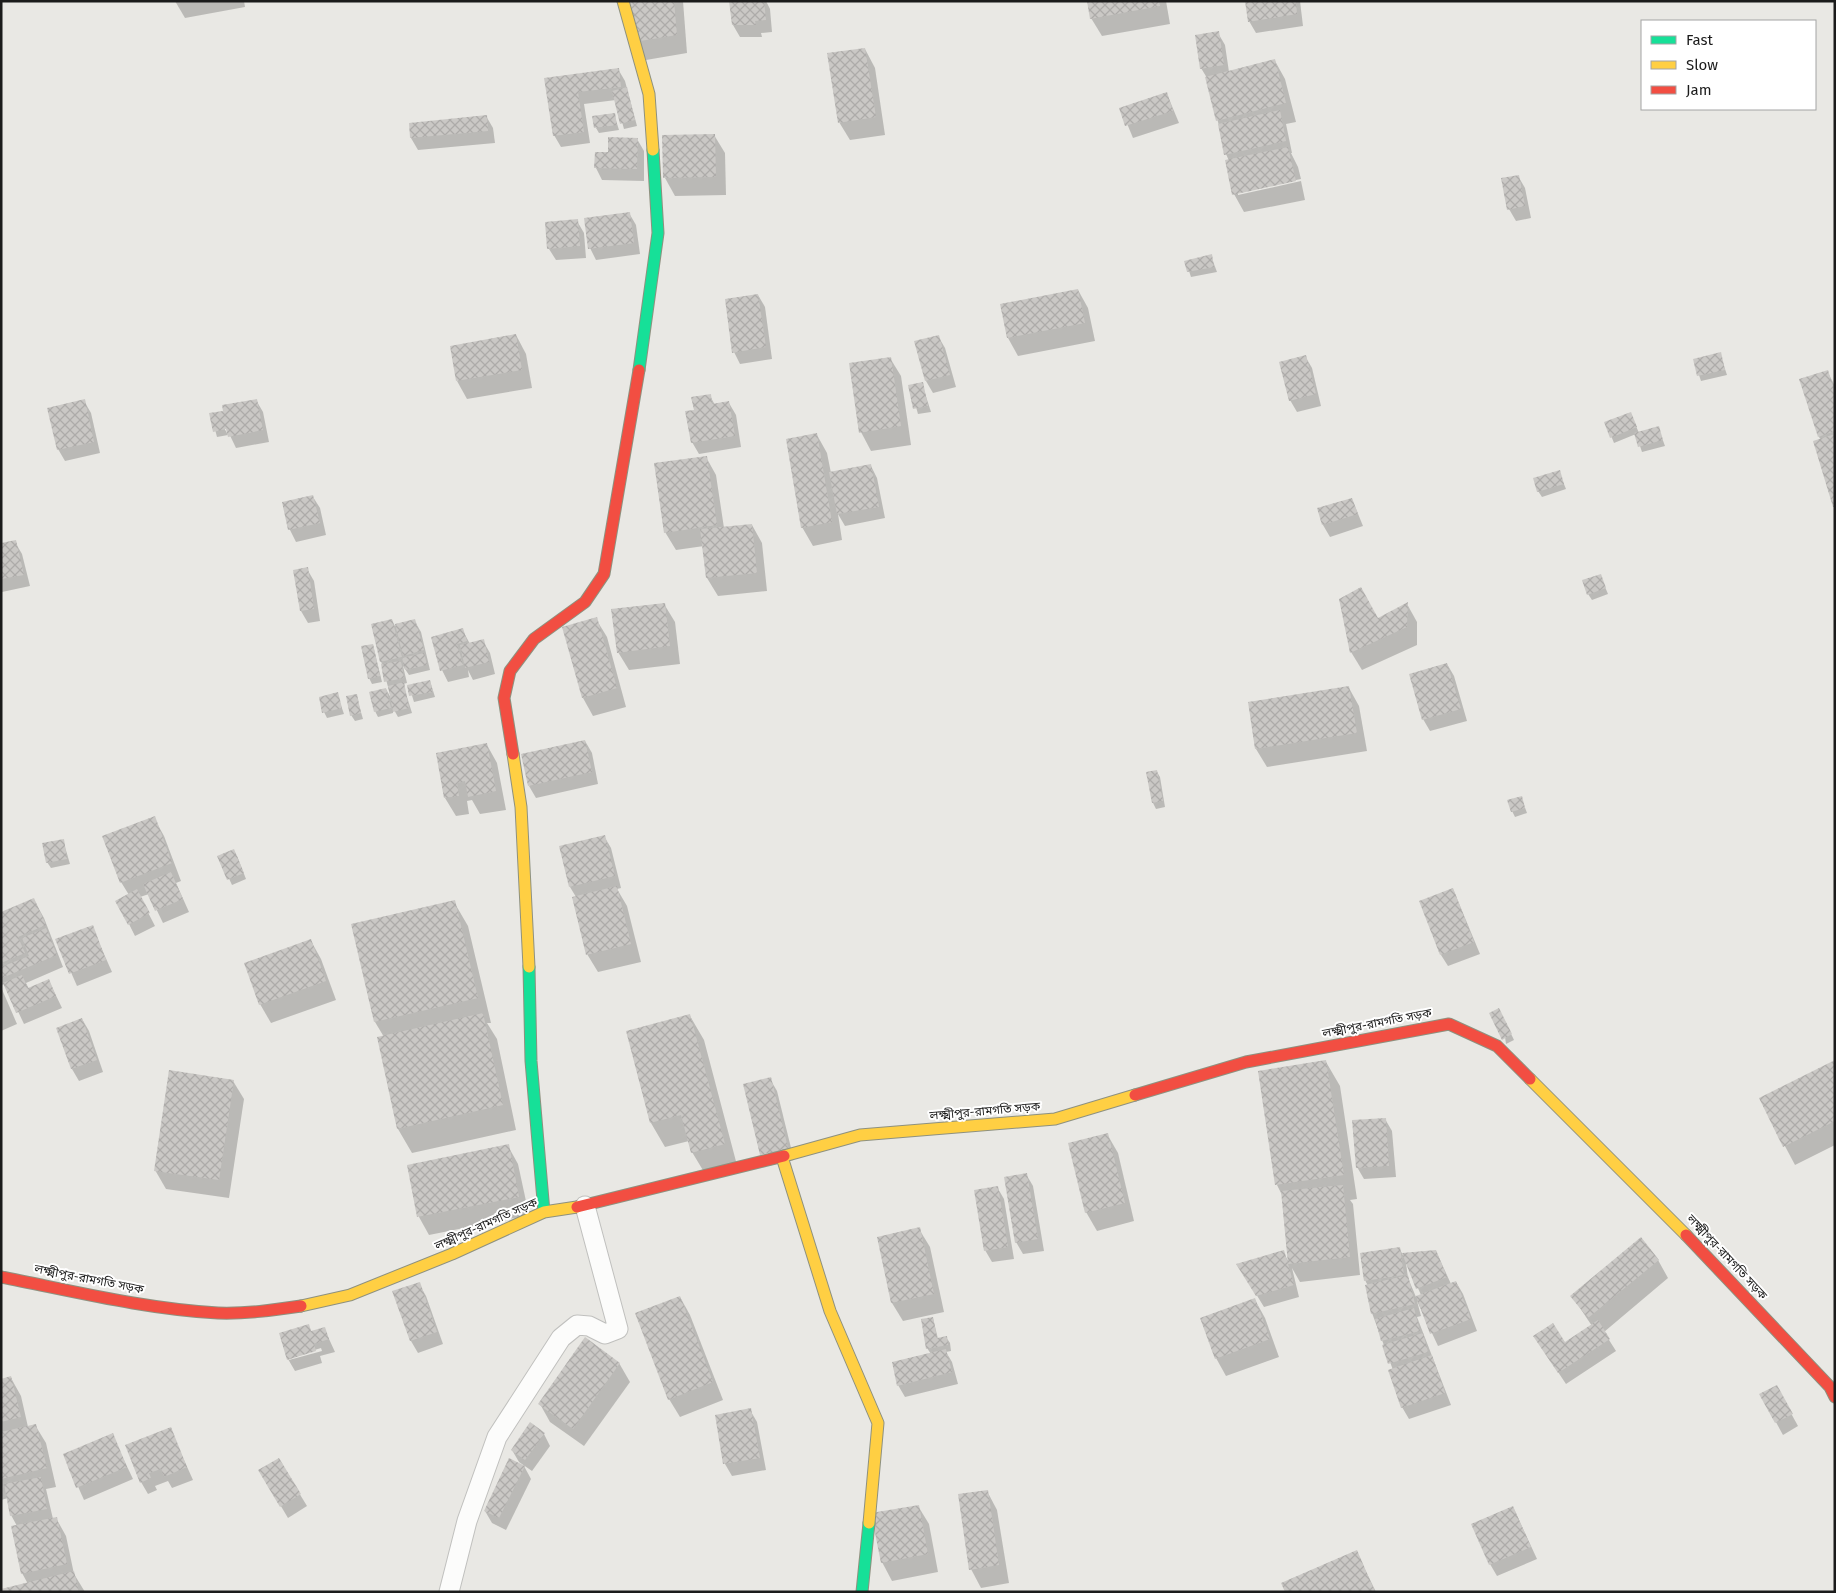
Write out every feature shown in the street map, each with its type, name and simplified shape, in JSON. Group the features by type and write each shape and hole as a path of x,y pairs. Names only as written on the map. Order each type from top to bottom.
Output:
{"main road":[{"path":"544,1212 531,1061 527,903 521,807 504,698 510,671 534,639 585,602 604,574 610,547 646,324 658,233 648,94 623,1"},
{"name":"লক্ষ্মীপুর-রামগতি সড়ক","path":"1,1276 140,1304 219,1313 264,1311 350,1295 452,1254 544,1212 585,1206 782,1158 860,1135 1054,1119 1246,1062 1449,1024 1497,1046 1655,1202 1830,1387 1835,1397"},
{"path":"782,1158 830,1311 878,1423 862,1592"}],"street":[{"path":"449,1592 467,1521 497,1437 561,1338 577,1325 588,1326 605,1334 618,1329 585,1206"}],"building":[{"path":"622,1 674,1 677,35 634,42"},
{"path":"729,1 764,1 766,20 755,21 756,25 732,25"},
{"path":"1087,1 1159,1 1160,6 1090,19"},
{"path":"1245,1 1296,1 1297,14 1248,22"},
{"path":"1219,31 1224,65 1200,69 1195,35"},
{"path":"865,48 876,117 838,123 827,53"},
{"path":"1275,59 1286,103 1216,121 1205,77"},
{"path":"619,68 621,87 578,92 584,132 553,136 544,78"},
{"path":"627,87 635,120 620,124 612,91"},
{"path":"1167,92 1173,111 1125,126 1119,108"},
{"path":"1280,110 1286,141 1224,155 1218,124"},
{"path":"615,113 617,125 594,128 592,116"},
{"path":"487,115 488,131 410,138 409,123"},
{"path":"715,134 716,177 663,178 662,135"},
{"path":"608,137 638,138 637,169 594,168 595,152 608,152"},
{"path":"1288,147 1296,181 1232,195 1225,160"},
{"path":"1519,175 1525,206 1507,210 1501,178"},
{"path":"630,212 634,243 588,249 584,218"},
{"path":"578,219 580,246 547,249 545,222"},
{"path":"1212,254 1214,267 1187,272 1184,261"},
{"path":"1078,289 1085,323 1007,338 1000,304"},
{"path":"758,294 766,347 732,353 725,299"},
{"path":"516,334 522,370 456,381 450,346"},
{"path":"939,335 950,375 925,381 914,341"},
{"path":"1721,352 1725,370 1697,376 1693,359"},
{"path":"1306,355 1316,394 1289,401 1279,362"},
{"path":"891,357 901,426 859,433 849,363"},
{"path":"1828,370 1835,392 1835,431 1818,437 1799,379"},
{"path":"923,382 928,406 913,409 908,385"},
{"path":"711,394 712,404 729,401 735,436 691,443 685,411 694,410 691,397"},
{"path":"85,399 94,442 57,450 47,408"},
{"path":"257,399 263,430 228,437 226,429 213,432 209,413 223,411 222,405"},
{"path":"1631,412 1637,427 1610,438 1604,422"},
{"path":"1659,426 1663,440 1638,447 1634,433"},
{"path":"817,433 832,522 801,528 786,439"},
{"path":"1835,434 1835,507 1833,507 1813,441"},
{"path":"707,456 717,525 664,533 654,463"},
{"path":"871,464 879,507 837,514 829,472"},
{"path":"1560,470 1564,484 1537,492 1533,478"},
{"path":"313,495 320,523 288,530 282,502"},
{"path":"1352,498 1358,514 1322,525 1317,508"},
{"path":"752,524 757,573 706,578 700,529"},
{"path":"16,540 24,575 1,579 1,543"},
{"path":"308,567 314,609 300,611 293,570"},
{"path":"1601,574 1606,588 1587,595 1582,580"},
{"path":"1361,587 1378,618 1408,602 1407,627 1350,653 1339,599"},
{"path":"665,603 670,646 617,653 611,609"},
{"path":"597,617 617,688 582,698 562,627"},
{"path":"392,619 402,657 380,662 371,624"},
{"path":"415,619 424,650 403,656 395,624"},
{"path":"463,628 467,641 457,644 463,665 440,671 431,637"},
{"path":"484,639 489,662 465,668 460,645"},
{"path":"373,644 380,676 368,679 361,646"},
{"path":"424,653 427,665 405,670 402,658"},
{"path":"401,661 404,678 384,682 381,664"},
{"path":"1447,663 1461,709 1422,720 1409,674"},
{"path":"430,680 433,692 409,696 407,685"},
{"path":"404,682 409,708 393,712 388,686"},
{"path":"1349,686 1357,733 1255,749 1248,702"},
{"path":"386,688 391,708 374,712 369,692"},
{"path":"338,692 342,708 322,713 319,697"},
{"path":"357,694 361,713 350,716 346,696"},
{"path":"585,740 592,772 528,786 521,754"},
{"path":"487,743 496,791 468,797 465,781 457,783 459,796 444,798 436,753"},
{"path":"1157,770 1163,801 1152,803 1146,772"},
{"path":"1522,796 1525,808 1511,812 1507,800"},
{"path":"155,816 172,863 120,883 102,836"},
{"path":"605,835 615,876 569,887 559,846"},
{"path":"64,839 67,859 46,863 42,843"},
{"path":"234,849 244,873 227,880 217,856"},
{"path":"171,872 183,899 155,911 143,884"},
{"path":"617,886 631,944 586,955 572,897"},
{"path":"1453,888 1474,942 1440,955 1419,901"},
{"path":"137,889 150,913 128,925 115,901"},
{"path":"34,898 46,925 18,937 25,953 1,963 1,912"},
{"path":"455,900 478,998 374,1022 351,924"},
{"path":"93,925 106,960 69,974 55,939"},
{"path":"46,928 57,955 2,978 1,967 29,956 22,938"},
{"path":"311,939 326,981 259,1005 244,963"},
{"path":"22,975 28,988 49,979 56,996 16,1013 3,983"},
{"path":"1499,1008 1512,1034 1502,1040 1489,1013"},
{"path":"483,1013 503,1105 397,1129 377,1037"},
{"path":"690,1014 725,1144 691,1153 681,1115 650,1123 626,1031"},
{"path":"82,1018 97,1060 71,1069 56,1028"},
{"path":"1326,1060 1344,1175 1275,1185 1258,1071"},
{"path":"1835,1060 1835,1121 1783,1147 1759,1098"},
{"path":"169,1070 234,1080 219,1180 154,1171"},
{"path":"771,1077 788,1148 760,1155 743,1084"},
{"path":"1386,1118 1389,1166 1356,1168 1352,1120"},
{"path":"1108,1133 1125,1203 1085,1213 1068,1143"},
{"path":"509,1144 519,1197 417,1217 407,1165"},
{"path":"1027,1173 1038,1239 1015,1243 1004,1177"},
{"path":"1343,1185 1350,1257 1288,1264 1281,1191"},
{"path":"998,1186 1008,1247 984,1251 974,1190"},
{"path":"920,1227 934,1294 891,1303 877,1237"},
{"path":"1641,1237 1659,1260 1588,1318 1570,1296"},
{"path":"1400,1247 1404,1275 1364,1281 1360,1253"},
{"path":"1284,1250 1294,1285 1256,1296 1236,1264"},
{"path":"1436,1250 1447,1277 1416,1289 1402,1253"},
{"path":"1408,1275 1415,1304 1371,1314 1365,1285"},
{"path":"1456,1281 1471,1319 1430,1334 1416,1296"},
{"path":"420,1282 437,1332 410,1341 392,1291"},
{"path":"680,1296 713,1382 668,1400 635,1313"},
{"path":"1255,1298 1270,1339 1215,1359 1200,1318"},
{"path":"1414,1308 1420,1331 1381,1341 1375,1319"},
{"path":"933,1317 937,1338 947,1336 948,1345 926,1349 921,1319"},
{"path":"1598,1320 1610,1339 1558,1373 1533,1336 1553,1323 1565,1342"},
{"path":"309,1324 311,1331 325,1327 329,1339 314,1344 316,1351 287,1360 279,1333"},
{"path":"1423,1333 1428,1352 1388,1364 1382,1345"},
{"path":"585,1337 620,1363 573,1429 538,1404"},
{"path":"946,1349 952,1372 897,1386 892,1362"},
{"path":"1432,1355 1445,1393 1401,1408 1388,1370"},
{"path":"11,1376 21,1417 1,1422 1,1379"},
{"path":"1777,1385 1793,1414 1775,1423 1759,1394"},
{"path":"751,1408 760,1458 723,1464 715,1415"},
{"path":"530,1422 545,1433 525,1460 511,1450"},
{"path":"36,1424 47,1468 1,1479 1,1432"},
{"path":"171,1427 187,1467 164,1477 161,1469 149,1473 151,1478 140,1483 125,1445"},
{"path":"113,1433 127,1467 76,1488 63,1454"},
{"path":"279,1458 301,1494 280,1507 258,1470"},
{"path":"509,1458 525,1466 499,1518 484,1511"},
{"path":"41,1477 47,1509 10,1516 4,1484"},
{"path":"988,1490 999,1565 969,1570 958,1494"},
{"path":"919,1505 928,1554 881,1563 871,1513"},
{"path":"1513,1506 1531,1547 1489,1565 1471,1524"},
{"path":"57,1517 67,1564 21,1574 11,1526"},
{"path":"1357,1550 1375,1592 1285,1592 1281,1583"},
{"path":"74,1571 79,1592 1,1592 1,1589"}],"traffic: fast":[{"path":"639,370 658,233 653,150"},
{"path":"529,967 531,1061 544,1212"},
{"path":"862,1592 869,1523"}],"traffic: slow":[{"path":"623,1 649,94 653,150"},
{"path":"513,754 521,807 529,967"},
{"path":"1530,1079 1686,1235"},
{"path":"784,1156 860,1135 1055,1119 1135,1095"},
{"path":"782,1157 830,1311 878,1423 869,1523"},
{"path":"301,1306 350,1295 452,1254 544,1212 577,1207"}],"traffic: jam":[{"path":"513,754 504,698 510,671 534,639 585,602 604,574 639,370"},
{"path":"1135,1095 1246,1062 1449,1024 1497,1046 1530,1079"},
{"path":"577,1207 784,1156"},
{"path":"1686,1235 1830,1387 1835,1397"},
{"path":"1,1277 109,1299 191,1311 239,1313 301,1306"}]}
